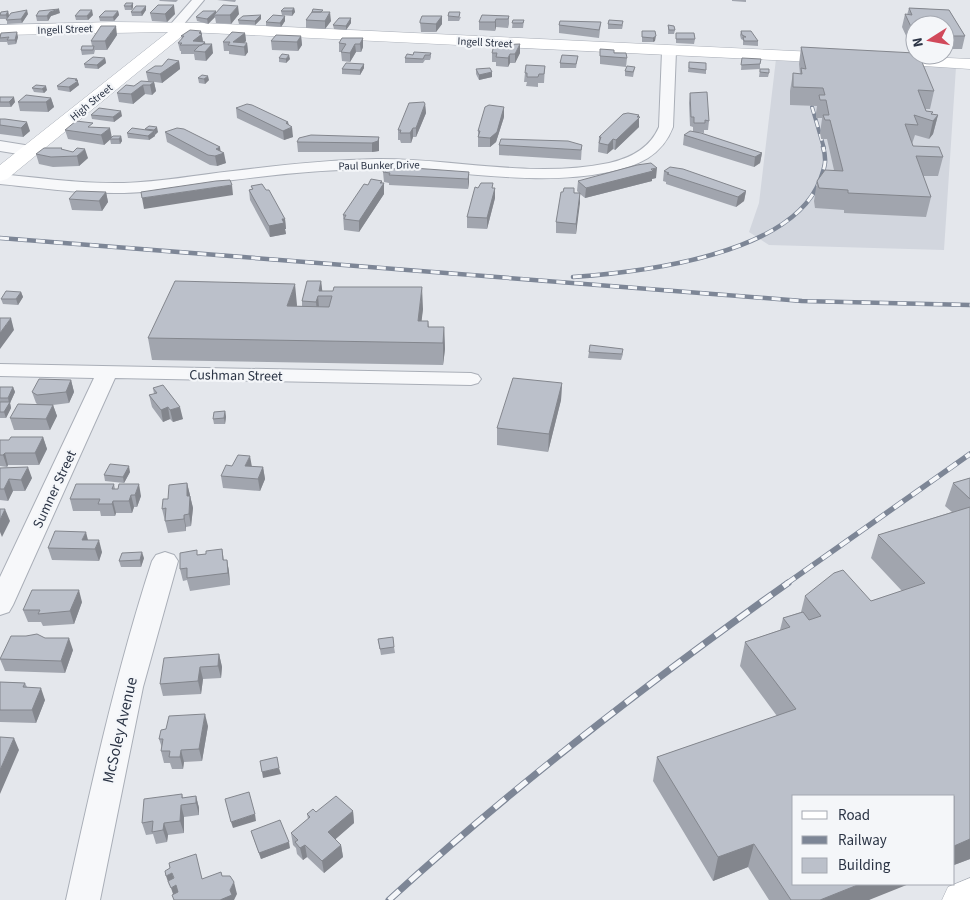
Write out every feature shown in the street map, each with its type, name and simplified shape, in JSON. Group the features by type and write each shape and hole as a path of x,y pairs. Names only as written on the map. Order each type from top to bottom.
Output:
{"street":[{"path":"178,28 198,0"},
{"name":"Ingell Street","path":"0,30 178,28 970,64"},
{"name":"High Street","path":"0,177 178,28"},
{"name":"Paul Bunker Drive","path":"0,177 122,188 273,171 353,165 433,165 560,172 607,168 640,157 650,151 663,137 666,127 669,51"},
{"path":"0,146 30,151"},
{"name":"Cushman Street","path":"0,370 471,379"},
{"name":"Sumner Street","path":"0,605 107,373"},
{"name":"McSoley Avenue","path":"83,900 127,694 143,631 164,562"},
{"path":"962,900 970,897"}],"shaded area":[{"path":"776,59 956,67 944,250 769,245 749,232 759,203"}],"building":[{"path":"126,3 133,3 131,6 124,6"},
{"path":"158,5 174,5 165,14 150,13"},
{"path":"223,5 238,6 230,15 214,15"},
{"path":"136,6 146,6 141,12 131,12"},
{"path":"284,8 294,8 292,11 281,11"},
{"path":"909,8 949,10 952,15 912,15"},
{"path":"59,9 50,12 47,16 36,16 39,11"},
{"path":"313,9 323,10 321,12 312,12"},
{"path":"27,10 21,19 6,20 11,13"},
{"path":"80,10 92,10 87,16 75,16"},
{"path":"8,11 6,15 0,15 1,12"},
{"path":"105,11 118,11 113,17 99,17"},
{"path":"203,11 216,11 207,19 196,17"},
{"path":"312,12 330,12 325,21 306,20"},
{"path":"449,12 460,12 459,17 448,16"},
{"path":"261,15 255,21 238,20 243,16"},
{"path":"273,15 285,16 280,23 266,22"},
{"path":"482,15 509,16 508,19 496,19 495,22 479,22"},
{"path":"422,16 442,16 436,24 420,23"},
{"path":"339,18 351,18 346,26 333,25"},
{"path":"513,20 524,20 523,23 512,23"},
{"path":"609,20 623,21 622,25 608,24"},
{"path":"955,20 965,36 955,36"},
{"path":"560,21 601,22 599,30 559,25"},
{"path":"668,25 674,26 675,30 669,30"},
{"path":"101,26 116,26 105,41 91,41"},
{"path":"190,30 201,31 199,33 202,34 193,41 205,42 202,45 180,45 182,43 178,43 184,36 181,36"},
{"path":"642,31 655,31 656,36 653,38 642,37"},
{"path":"741,31 751,31 758,41 744,41 743,37 746,37 742,35"},
{"path":"17,32 15,40 7,40 9,37 0,38 1,33"},
{"path":"232,32 245,33 233,42 247,43 244,47 228,45 230,42 223,42"},
{"path":"676,33 694,33 695,39 676,39"},
{"path":"276,35 301,36 297,42 271,41"},
{"path":"342,38 363,38 360,44 355,44 350,53 341,52 346,44 339,43"},
{"path":"212,44 205,52 194,51 199,46"},
{"path":"520,44 515,54 510,54 508,58 496,57 497,53 492,53 494,45"},
{"path":"82,46 94,46 93,50 81,50"},
{"path":"801,47 905,52 905,65 923,65 934,91 918,90 926,111 938,115 933,121 914,115 918,125 905,124 913,146 939,147 943,157 916,156 931,197 848,193 848,190 819,188 817,181 825,170 843,171 830,120 825,120 823,115 829,115 826,100 820,100 819,95 825,95 823,88 793,87 793,73 802,74 801,68 806,69"},
{"path":"600,49 614,50 614,53 626,53 627,58 600,56"},
{"path":"414,52 431,53 430,55 425,55 423,59 405,58 407,54 413,55"},
{"path":"282,54 289,55 286,59 279,58"},
{"path":"562,55 578,56 576,64 560,63"},
{"path":"93,57 105,58 97,65 84,64"},
{"path":"742,58 761,59 760,64 741,65"},
{"path":"168,59 179,61 160,74 146,72 155,66 162,66"},
{"path":"689,62 706,63 706,70 689,68"},
{"path":"346,63 364,64 360,70 342,69"},
{"path":"526,65 545,66 544,74 539,74 538,77 527,77 527,73 525,73"},
{"path":"627,66 635,67 633,72 625,71"},
{"path":"490,68 492,72 479,75 476,69"},
{"path":"760,69 769,69 769,73 760,72"},
{"path":"202,75 208,76 204,79 198,78"},
{"path":"68,78 77,79 75,80 78,81 69,87 57,86"},
{"path":"141,81 154,82 150,85 143,85 131,94 117,93 126,85 134,86"},
{"path":"36,85 46,86 42,89 32,88"},
{"path":"707,92 709,121 705,120 705,123 694,123 694,117 691,117 690,93"},
{"path":"26,95 51,98 46,102 18,102"},
{"path":"0,97 14,97 9,102 0,102"},
{"path":"424,102 425,104 416,128 413,128 410,133 400,133 401,130 398,130 409,103"},
{"path":"247,104 288,122 286,123 292,127 283,131 236,108"},
{"path":"489,105 504,107 497,132 490,138 478,137 485,107"},
{"path":"99,108 121,111 113,117 91,115"},
{"path":"623,114 639,115 637,117 640,117 616,140 613,139 608,145 599,143 601,137 599,137"},
{"path":"0,119 27,122 21,128 0,125"},
{"path":"76,121 93,123 88,127 110,128 101,135 65,130"},
{"path":"149,126 157,127 154,130 145,129"},
{"path":"132,128 154,131 148,136 127,133"},
{"path":"177,128 184,129 220,147 216,149 224,153 215,156 208,155 165,132"},
{"path":"690,131 762,153 755,157 684,135"},
{"path":"311,135 379,137 378,141 372,143 297,142 299,138"},
{"path":"113,136 121,136 119,139 110,139"},
{"path":"501,139 568,141 582,145 581,150 499,145"},
{"path":"44,148 62,148 73,152 77,148 85,149 77,156 51,157 36,154"},
{"path":"651,163 657,168 651,169 653,171 586,188 578,181 637,165"},
{"path":"399,167 469,172 468,179 389,175 390,173 383,172 385,168 398,169"},
{"path":"670,167 683,169 746,191 738,197 667,174 669,173 664,171"},
{"path":"371,179 384,183 359,221 344,219 346,215 343,215 364,184 368,185"},
{"path":"230,180 232,185 142,198 141,192"},
{"path":"481,183 493,183 492,188 495,188 487,218 467,217 475,187 478,188"},
{"path":"262,184 266,190 269,190 285,219 282,219 284,223 269,226 249,190 253,189 251,186"},
{"path":"564,188 574,188 574,193 580,193 576,224 556,222 561,192 563,192"},
{"path":"76,191 106,192 99,201 69,199"},
{"path":"175,281 295,284 287,306 329,307 332,296 318,296 316,302 302,301 307,281 321,281 319,291 333,291 334,287 422,287 418,321 428,321 428,327 444,327 443,343 148,338"},
{"path":"6,291 21,292 16,299 1,299"},
{"path":"0,318 11,318 0,333"},
{"path":"590,345 623,349 622,354 589,352"},
{"path":"513,378 562,383 549,434 497,428"},
{"path":"39,379 71,380 66,392 37,395 32,392"},
{"path":"163,385 180,407 170,410 168,407 161,410 149,395 157,393 153,388"},
{"path":"0,387 13,387 8,398 0,398"},
{"path":"0,402 10,402 4,412 0,412"},
{"path":"18,404 53,405 46,419 10,418"},
{"path":"225,411 224,418 213,419 214,412"},
{"path":"11,437 43,437 35,453 5,453 0,455 0,440 9,440"},
{"path":"238,455 250,456 245,466 263,467 258,479 221,476 226,465 232,466"},
{"path":"110,464 129,466 123,477 104,475"},
{"path":"28,467 21,480 9,479 4,489 0,489 0,468"},
{"path":"970,478 970,499 953,483"},
{"path":"187,483 187,496 190,496 189,514 184,515 184,519 165,521 166,508 162,509 163,499 168,499 169,485"},
{"path":"76,484 114,484 112,489 118,489 119,484 139,484 135,495 131,495 129,501 113,501 112,504 98,504 100,499 70,499"},
{"path":"970,507 970,839 955,846 955,795 792,795 792,885 858,885 820,900 791,900 754,844 718,857 657,757 796,709 745,642 790,627 783,618 803,612 809,620 821,616 805,596 834,573 843,570 871,601 925,583 878,535"},
{"path":"0,509 5,509 0,520"},
{"path":"55,531 86,532 82,540 99,540 95,549 48,548"},
{"path":"222,549 223,560 227,560 228,573 187,578 187,568 180,569 180,553 197,550 197,555 206,554 206,551"},
{"path":"142,552 140,560 119,561 122,553"},
{"path":"32,590 79,590 70,611 38,614 40,610 23,610"},
{"path":"37,634 45,638 69,638 61,661 0,659 11,636"},
{"path":"393,637 394,647 380,649 378,639"},
{"path":"219,654 218,666 200,667 198,681 160,684 164,658"},
{"path":"0,682 25,683 23,687 41,688 32,710 0,710"},
{"path":"205,714 199,749 181,750 180,757 169,757 170,751 161,751 163,739 159,739 161,730 166,729 169,716"},
{"path":"0,737 14,738 0,770"},
{"path":"277,757 279,768 262,772 260,761"},
{"path":"249,792 255,814 231,822 225,799"},
{"path":"182,794 182,798 196,796 196,803 181,805 180,821 164,823 163,830 152,832 153,821 142,823 144,799"},
{"path":"336,796 353,811 328,832 341,845 322,861 305,845 300,848 295,842 298,840 291,833 310,817 307,814 313,809 316,812"},
{"path":"280,820 289,842 259,853 251,831"},
{"path":"196,854 202,879 221,872 222,876 230,876 234,882 230,890 232,895 220,900 174,900 172,895 178,892 176,885 171,888 168,881 174,878 172,873 166,876 165,871 170,868 169,863"}],"railway":[{"path":"812,107 824,148"},
{"path":"573,277 637,270 712,255 748,242 779,226 804,205 820,180 825,163 823,147"},
{"path":"0,238 802,301 970,305"},
{"path":"786,584 970,454"},
{"path":"389,900 534,775 634,696 788,583"}]}
